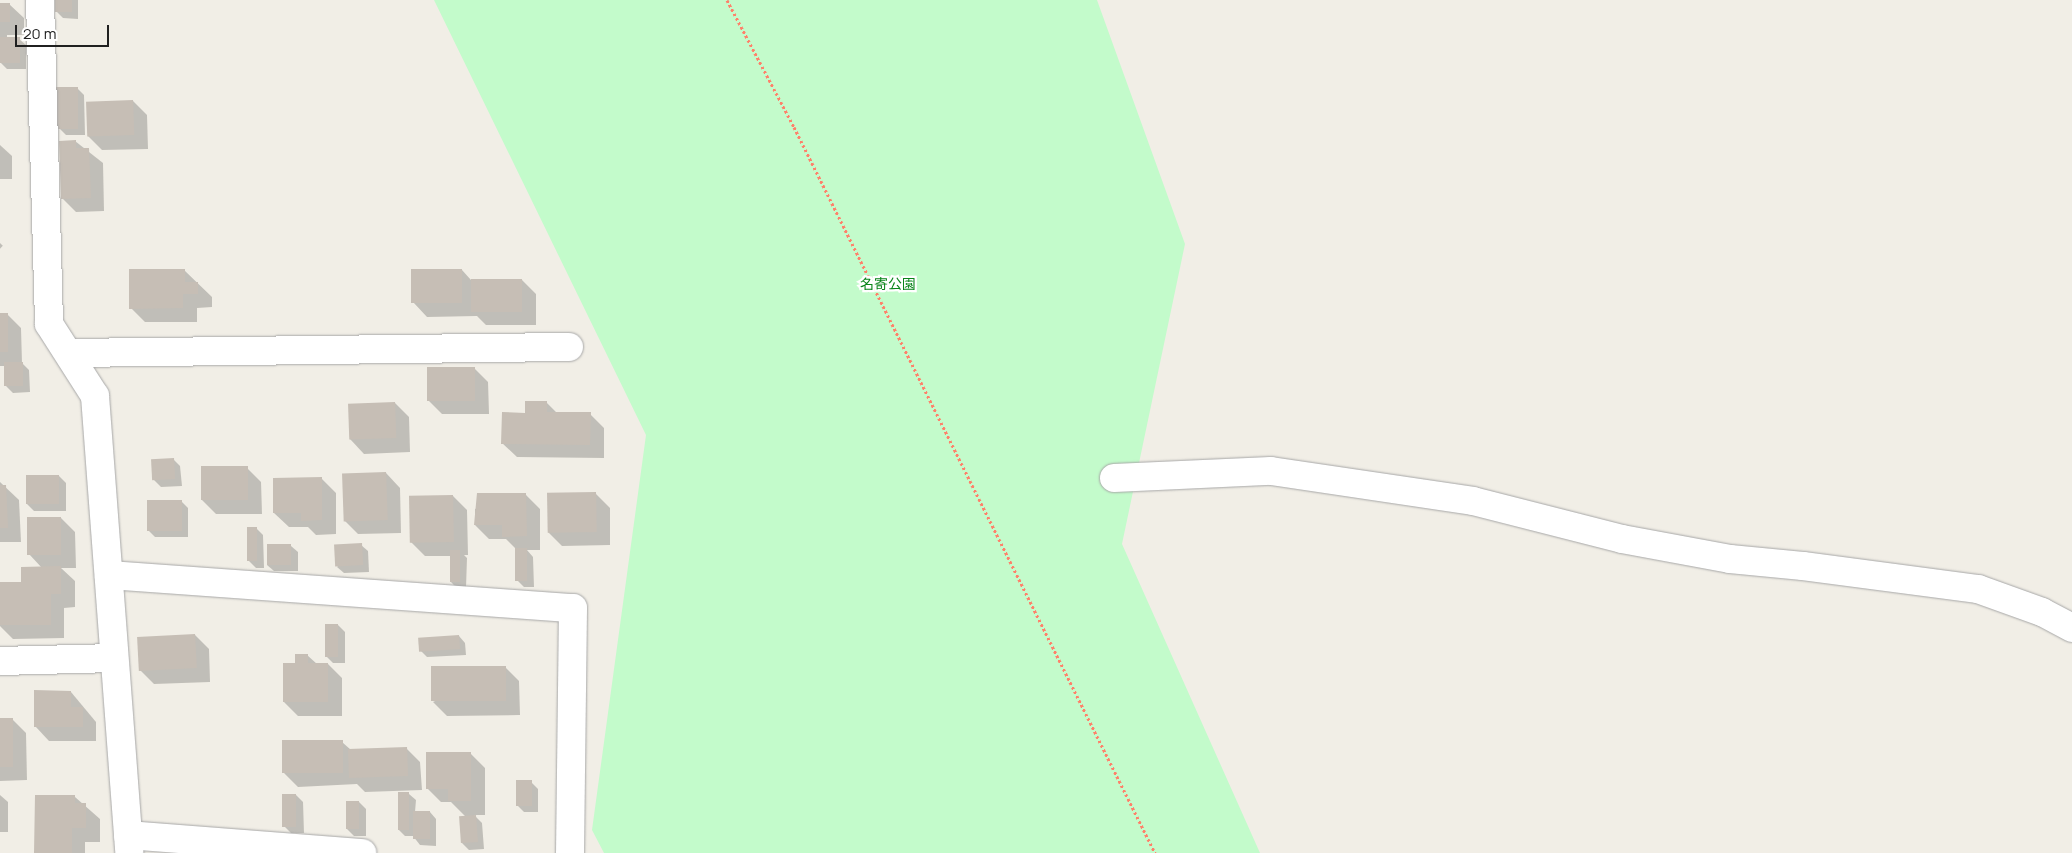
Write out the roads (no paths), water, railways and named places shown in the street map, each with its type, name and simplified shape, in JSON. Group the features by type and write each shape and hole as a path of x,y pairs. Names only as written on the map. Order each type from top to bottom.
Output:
{"street":[{"path":"40,0 49,324 95,396 129,844 362,853"},
{"path":"69,353 569,347"},
{"path":"1114,478 1271,471 1473,501 1622,539 1730,559 1978,589 2042,612 2072,628"},
{"path":"109,575 573,608 570,853"},
{"path":"0,661 114,658"}],"park label":[{"name":"名寄公園","path":"888,284"}]}
